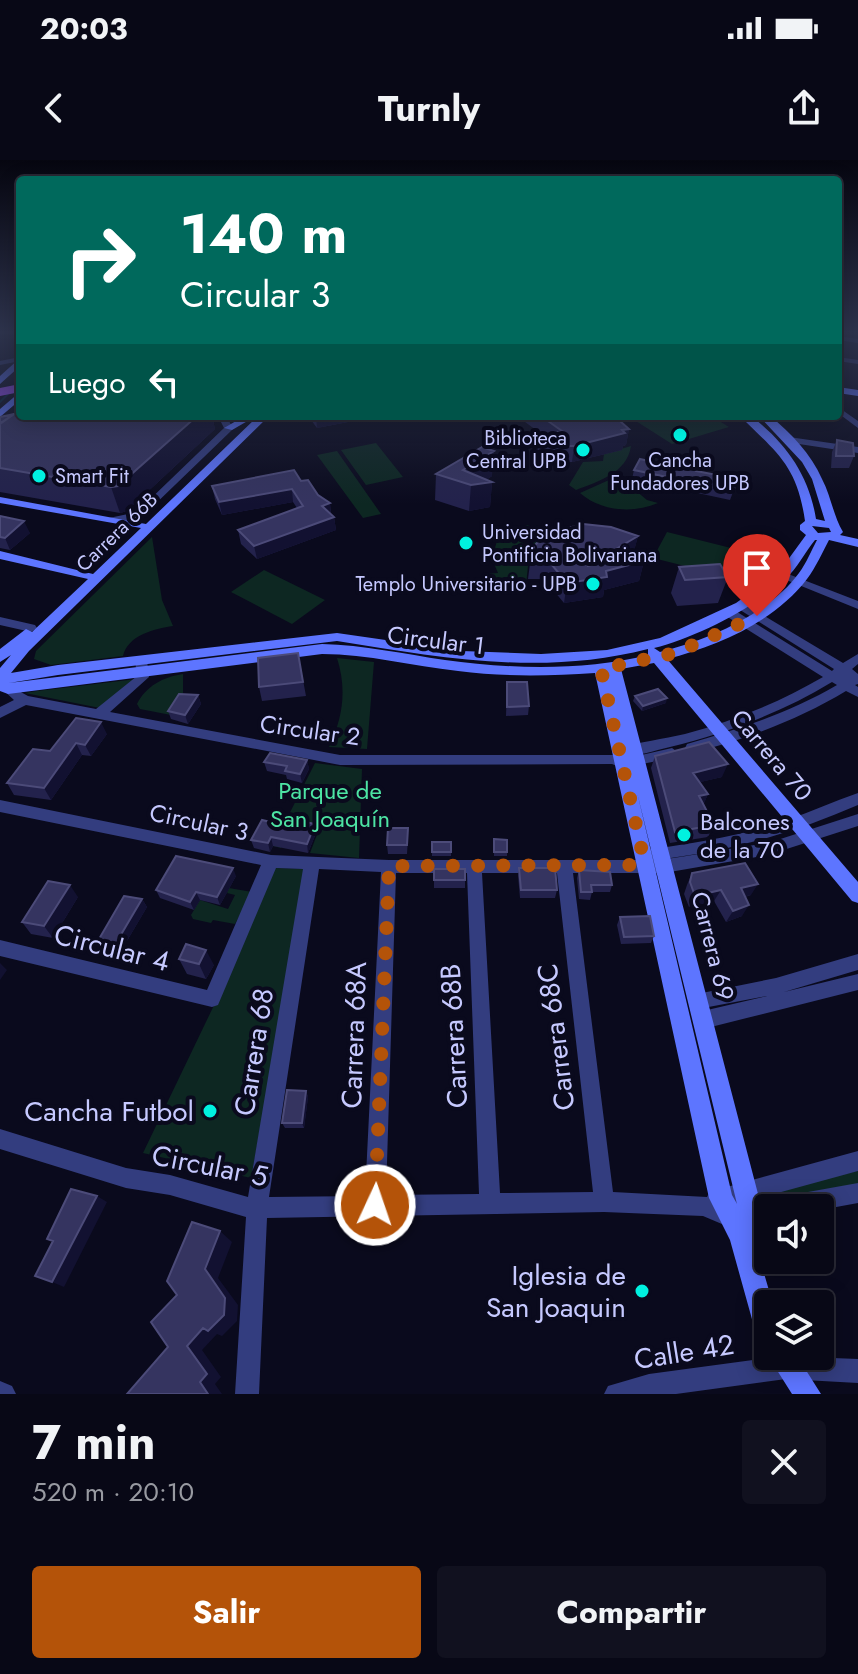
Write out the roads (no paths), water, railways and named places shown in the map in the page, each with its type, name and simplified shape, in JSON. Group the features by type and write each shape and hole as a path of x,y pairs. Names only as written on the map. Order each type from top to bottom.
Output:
{"street":[{"path":"3,417 16,400"},
{"path":"842,412 858,425"},
{"name":"Carrera 66B","path":"2,685 24,648 227,427 246,420"},
{"path":"227,427 258,420"},
{"path":"750,420 771,437 802,480 824,531 858,543"},
{"path":"768,420 789,440 817,480 824,531"},
{"name":"Carrera 66B","path":"0,657 141,525 227,427"},
{"path":"771,437 858,450"},
{"path":"0,500 141,525"},
{"name":"Carrera 66B","path":"113,520 153,508"},
{"path":"824,531 858,534"},
{"name":"Circular 1","path":"2,685 337,637 435,654 489,658 586,657 653,652 736,610 785,573 824,531"},
{"name":"Circular 1","path":"2,685 58,670 338,649 465,668 608,668 751,619 801,579 824,531"},
{"path":"0,555 88,575"},
{"path":"785,573 858,597"},
{"path":"801,579 858,605"},
{"path":"736,610 855,683"},
{"path":"0,621 31,628"},
{"path":"24,648 33,665 58,670"},
{"name":"Carrera 70","path":"653,652 858,895"},
{"name":"Circular 2","path":"723,733 786,703 838,674 858,658"},
{"path":"99,714 137,685 143,677 142,665"},
{"name":"Carrera 69","path":"608,668 649,862 758,1290"},
{"name":"Circular 2","path":"2,685 24,700 340,760 625,757 793,713 855,683"},
{"path":"0,713 24,700"},
{"name":"Circular 3","path":"649,862 798,823 858,799"},
{"name":"Circular 3","path":"0,806 271,861 389,866 564,865 743,855 858,820"},
{"name":"Circular 4","path":"0,948 212,999 271,861"},
{"name":"Carrera 69","path":"649,862 700,1010 737,1210"},
{"name":"Carrera 68","path":"247,1394 257,1208 312,863"},
{"name":"Carrera 68C","path":"564,865 604,1202"},
{"name":"Carrera 68A","path":"375,1205 389,866"},
{"name":"Carrera 68B","path":"474,866 490,1205"},
{"path":"700,1010 858,962"},
{"path":"700,1010 858,982"},
{"name":"Circular 5","path":"0,1139 126,1178 170,1185 257,1208 604,1202 737,1210 858,1161"},
{"path":"834,1197 858,1193"},
{"name":"Calle 42","path":"616,1394 754,1367"},
{"name":"Calle 42","path":"834,1368 858,1371"},
{"path":"790,1370 808,1394"}],"waterway":[{"path":"0,402 9,393"}],"place":[{"name":"Cancha Fundadores UPB","path":"680,435"},
{"name":"Biblioteca Central UPB","path":"583,450"},
{"name":"Smart Fit","path":"39,476"},
{"name":"Universidad Pontificia Bolivariana","path":"466,543"},
{"name":"Templo Universitario - UPB","path":"593,584"},
{"name":"Balcones de la 70","path":"684,835"},
{"name":"Cancha Futbol","path":"210,1111"},
{"name":"Iglesia de San Joaquin","path":"642,1291"}],"park label":[{"name":"Parque de San Joaquín","path":"330,804"}]}
